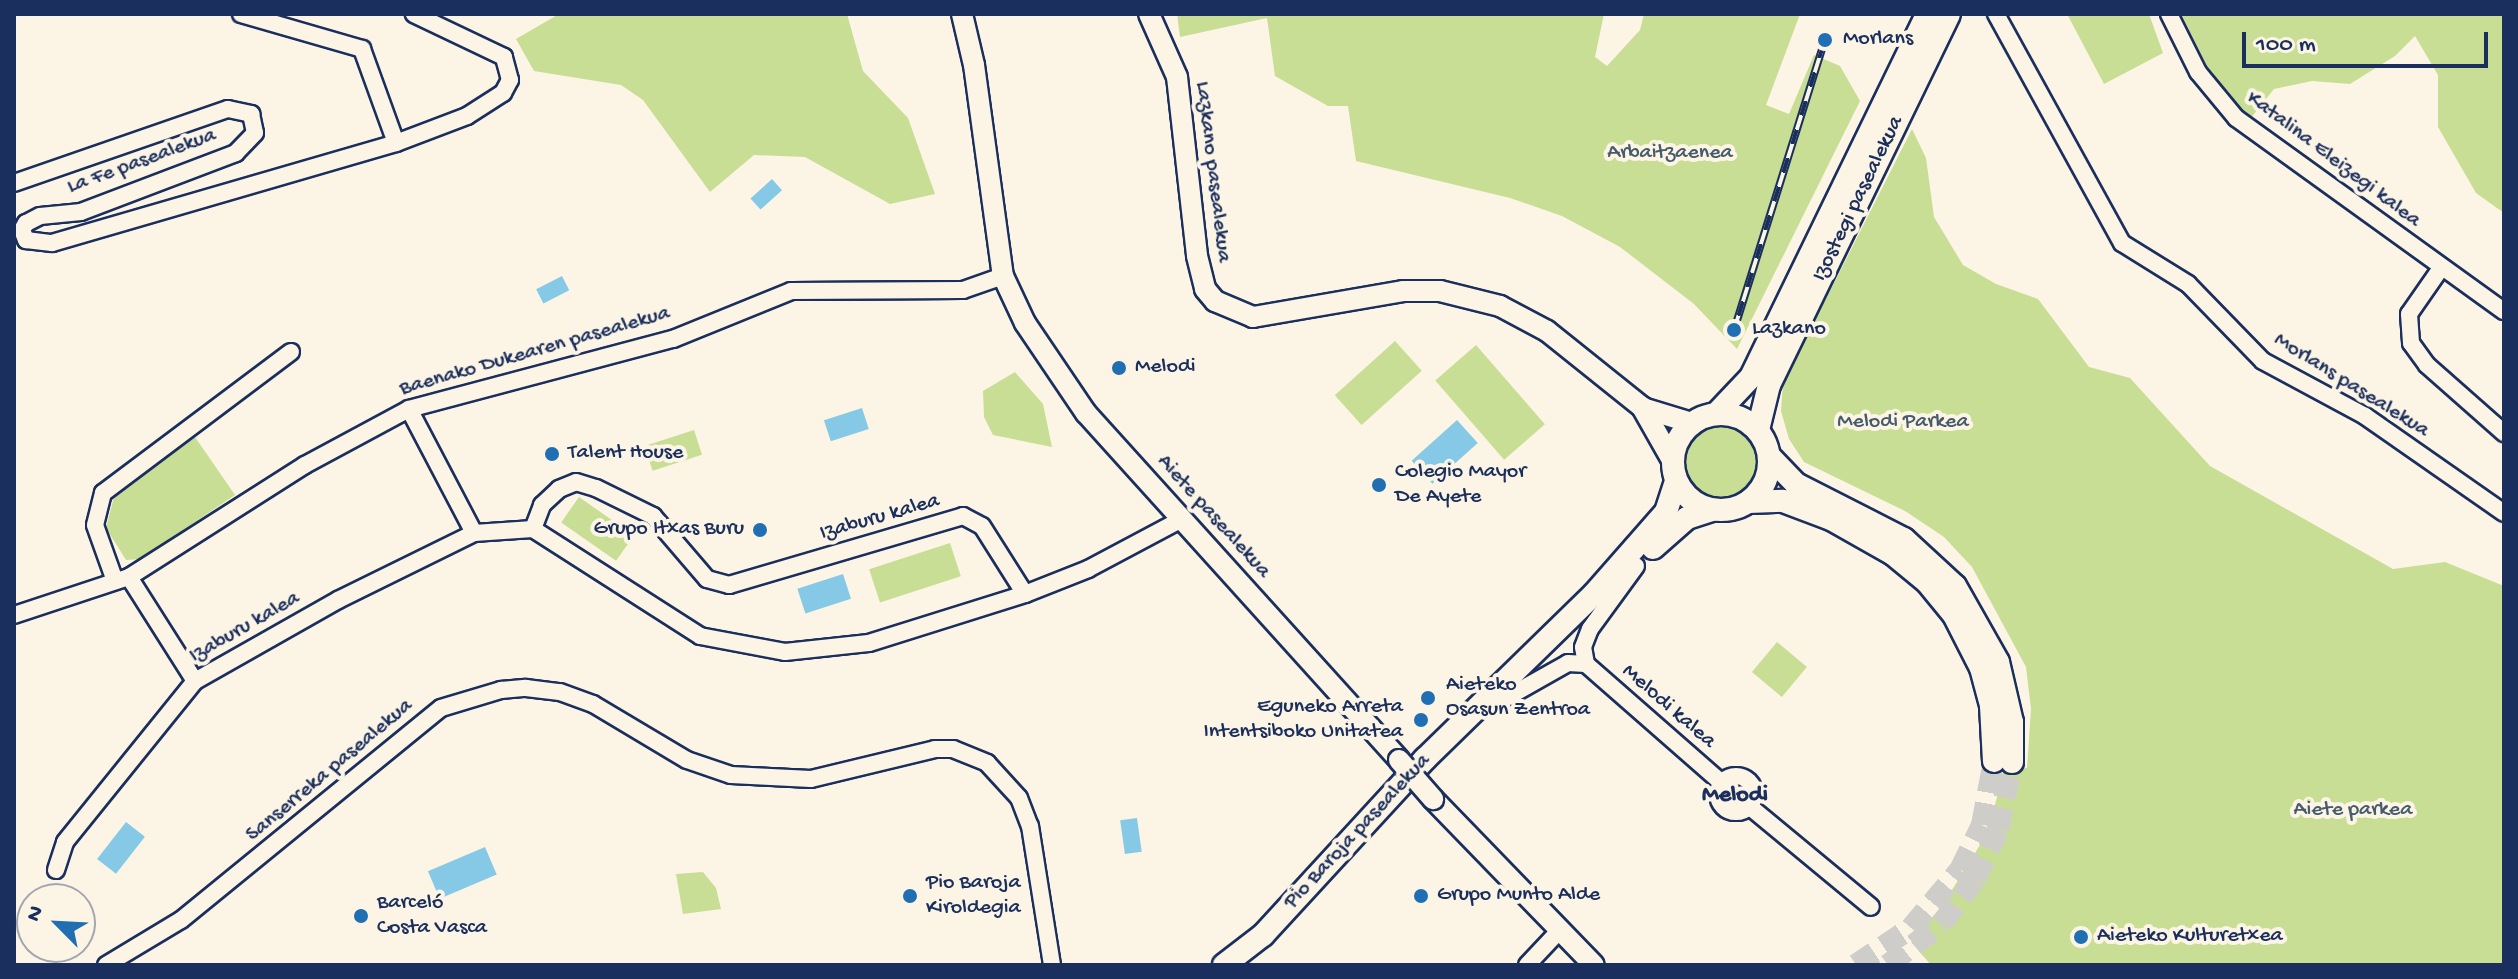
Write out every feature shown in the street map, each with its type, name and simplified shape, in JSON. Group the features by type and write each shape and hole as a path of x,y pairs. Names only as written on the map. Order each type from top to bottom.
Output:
{"main road":[{"name":"Izostegi pasealekua","path":"1758,430 1769,385 1927,14"},
{"name":"Izostegi pasealekua","path":"1716,414 1751,377 1949,14"},
{"path":"1716,414 1739,417 1758,430 1769,456 1796,484 1904,539 1955,586 1998,662 2012,722 2003,761 1981,668 1954,615 1927,582 1893,554 1831,519 1783,501 1748,502 1712,510 1690,500 1674,470 1678,439 1692,423 1716,414"},
{"path":"1748,502 1767,477 1769,456"},
{"name":"Pio Baroja pasealekua","path":"1224,965 1263,935 1415,769 1594,594 1666,512 1674,470"},
{"name":"Pio Baroja pasealekua","path":"1249,965 1368,834 1676,525 1712,510"}],"street":[{"path":"241,14 362,49 396,143"},
{"name":"La Fe pasealekua","path":"14,183 228,109 251,114 255,125 250,143 236,153 81,212 32,218 24,237 37,245 52,243 396,143 467,116 503,93 510,80 509,66 492,49 414,14"},
{"name":"Lazkano pasealekua","path":"1149,14 1177,77 1200,273 1205,289 1224,308 1253,317 1403,291 1440,291 1480,299 1547,331 1642,407"},
{"name":"Morlans pasealekua","path":"1996,14 2122,243 2188,284 2263,361 2365,416 2504,513"},
{"name":"Katalina Eleizegi kalea","path":"2169,14 2198,72 2236,118 2504,311"},
{"name":"Aiete pasealekua","path":"966,18 1003,276 1050,366 1182,519 1433,799 1594,965"},
{"path":"2441,268 2409,314 2411,343 2427,365 2504,433"},
{"name":"Baenako Dukearen pasealekua","path":"14,615 122,579 305,465 409,409 673,339 791,291 963,290 1003,276"},
{"path":"195,681 122,579 95,525 103,493 291,352"},
{"path":"1642,407 1692,423"},
{"path":"1642,407 1674,470"},
{"path":"409,409 474,533"},
{"name":"Izaburu kalea","path":"56,870 65,842 195,681 301,620 474,533 533,529 542,505 559,489 576,482 653,516 707,579 729,585 963,516 982,526 1025,594"},
{"path":"533,529 700,636 755,650 869,643 1025,594 1088,569 1182,519"},
{"path":"1506,698 1568,663 1586,664 1583,647 1590,629 1636,566"},
{"name":"Melodi kalea","path":"1586,664 1722,783"},
{"name":"Sanserreka pasealekua","path":"106,965 181,920 441,708 501,690 526,688 560,692 593,704 687,760 731,775 811,779 935,749 953,749 987,763 1014,790 1030,826 1052,965"},
{"path":"1736,776 1746,779 1754,793 1749,806 1737,811 1723,806 1718,797 1722,783 1736,776"},
{"path":"1749,806 1871,907"},
{"path":"1527,965 1559,931"}],"green space":[{"path":"559,14 847,14 863,71 908,118 935,194 890,204 805,157 754,155 710,192 643,100 621,85 534,71 516,39"},
{"name":"Arbaitzaenea","path":"1177,14 1604,14 1595,57 1607,66 1640,30 1644,14 1800,14 1766,105 1789,114 1814,55 1840,66 1860,101 1737,349 1694,304 1620,247 1562,216 1510,198 1356,161 1348,106 1328,106 1275,76 1267,18 1180,37"},
{"path":"2067,14 2149,14 2163,53 2104,84"},
{"path":"2181,14 2504,14 2504,213 2476,193 2438,127 2438,75 2415,36 2395,56 2350,84 2312,81 2274,89 2250,119 2214,80"},
{"path":"1912,129 1926,158 1934,217 1963,265 1996,284 2038,299 2089,367 2130,378 2210,466 2393,569 2445,562 2504,586 2504,965 1931,965 1911,942 1942,906 1988,832 2005,766 2027,768 2031,709 2026,667 1972,567 1944,537 1905,511 1804,462 1789,439 1781,411 1783,384"},
{"path":"1395,341 1422,371 1362,425 1335,395"},
{"path":"1476,345 1545,424 1504,460 1435,380"},
{"path":"1015,372 1043,404 1052,447 993,435 984,417 983,391"},
{"path":"1721,426 1741,432 1751,442 1757,462 1751,482 1741,492 1721,498 1701,492 1691,482 1685,462 1691,442 1701,432"},
{"path":"694,430 702,455 653,471 645,446"},
{"path":"195,437 235,495 140,559 126,560 106,528 114,497"},
{"path":"579,497 634,535 616,561 561,522"},
{"path":"950,543 961,576 880,603 869,569"},
{"path":"1777,642 1807,667 1782,697 1752,672"},
{"path":"703,872 716,888 721,909 683,914 676,874"}],"water":[{"path":"772,179 782,190 760,210 750,198"},
{"path":"562,276 569,290 543,303 536,289"},
{"path":"862,408 869,429 831,441 824,420"},
{"path":"1457,420 1478,443 1432,484 1412,461"},
{"path":"843,574 851,599 805,614 797,589"},
{"path":"1137,818 1142,852 1125,854 1120,820"},
{"path":"126,822 145,837 116,874 97,859"},
{"path":"485,847 497,875 440,899 428,871"}],"tunnel":[{"path":"1856,965 1911,928 1960,870 1982,825 1994,761"},
{"path":"1888,965 1942,923 1975,879 1998,830 2012,762"}],"railway":[{"path":"1734,330 1825,40"}],"place":[{"name":"Morlans","path":"1825,40"},
{"name":"Lazkano","path":"1734,330"},
{"name":"Melodi","path":"1119,368"},
{"name":"Talent House","path":"552,454"},
{"name":"Colegio Mayor De Ayete","path":"1379,485"},
{"name":"Grupo Itxas Buru","path":"760,530"},
{"name":"Aieteko Osasun Zentroa","path":"1428,698"},
{"name":"Eguneko Arreta Intentsiboko Unitatea","path":"1421,720"},
{"name":"Pio Baroja Kiroldegia","path":"910,896"},
{"name":"Grupo Munto Alde","path":"1421,896"},
{"name":"Barceló Costa Vasca","path":"361,916"},
{"name":"Aieteko Kulturetxea","path":"2081,937"}],"district":[{"name":"Melodi","path":"1735,796"}],"park label":[{"name":"Melodi Parkea","path":"1903,423"},
{"name":"Aiete parkea","path":"2353,811"}]}
